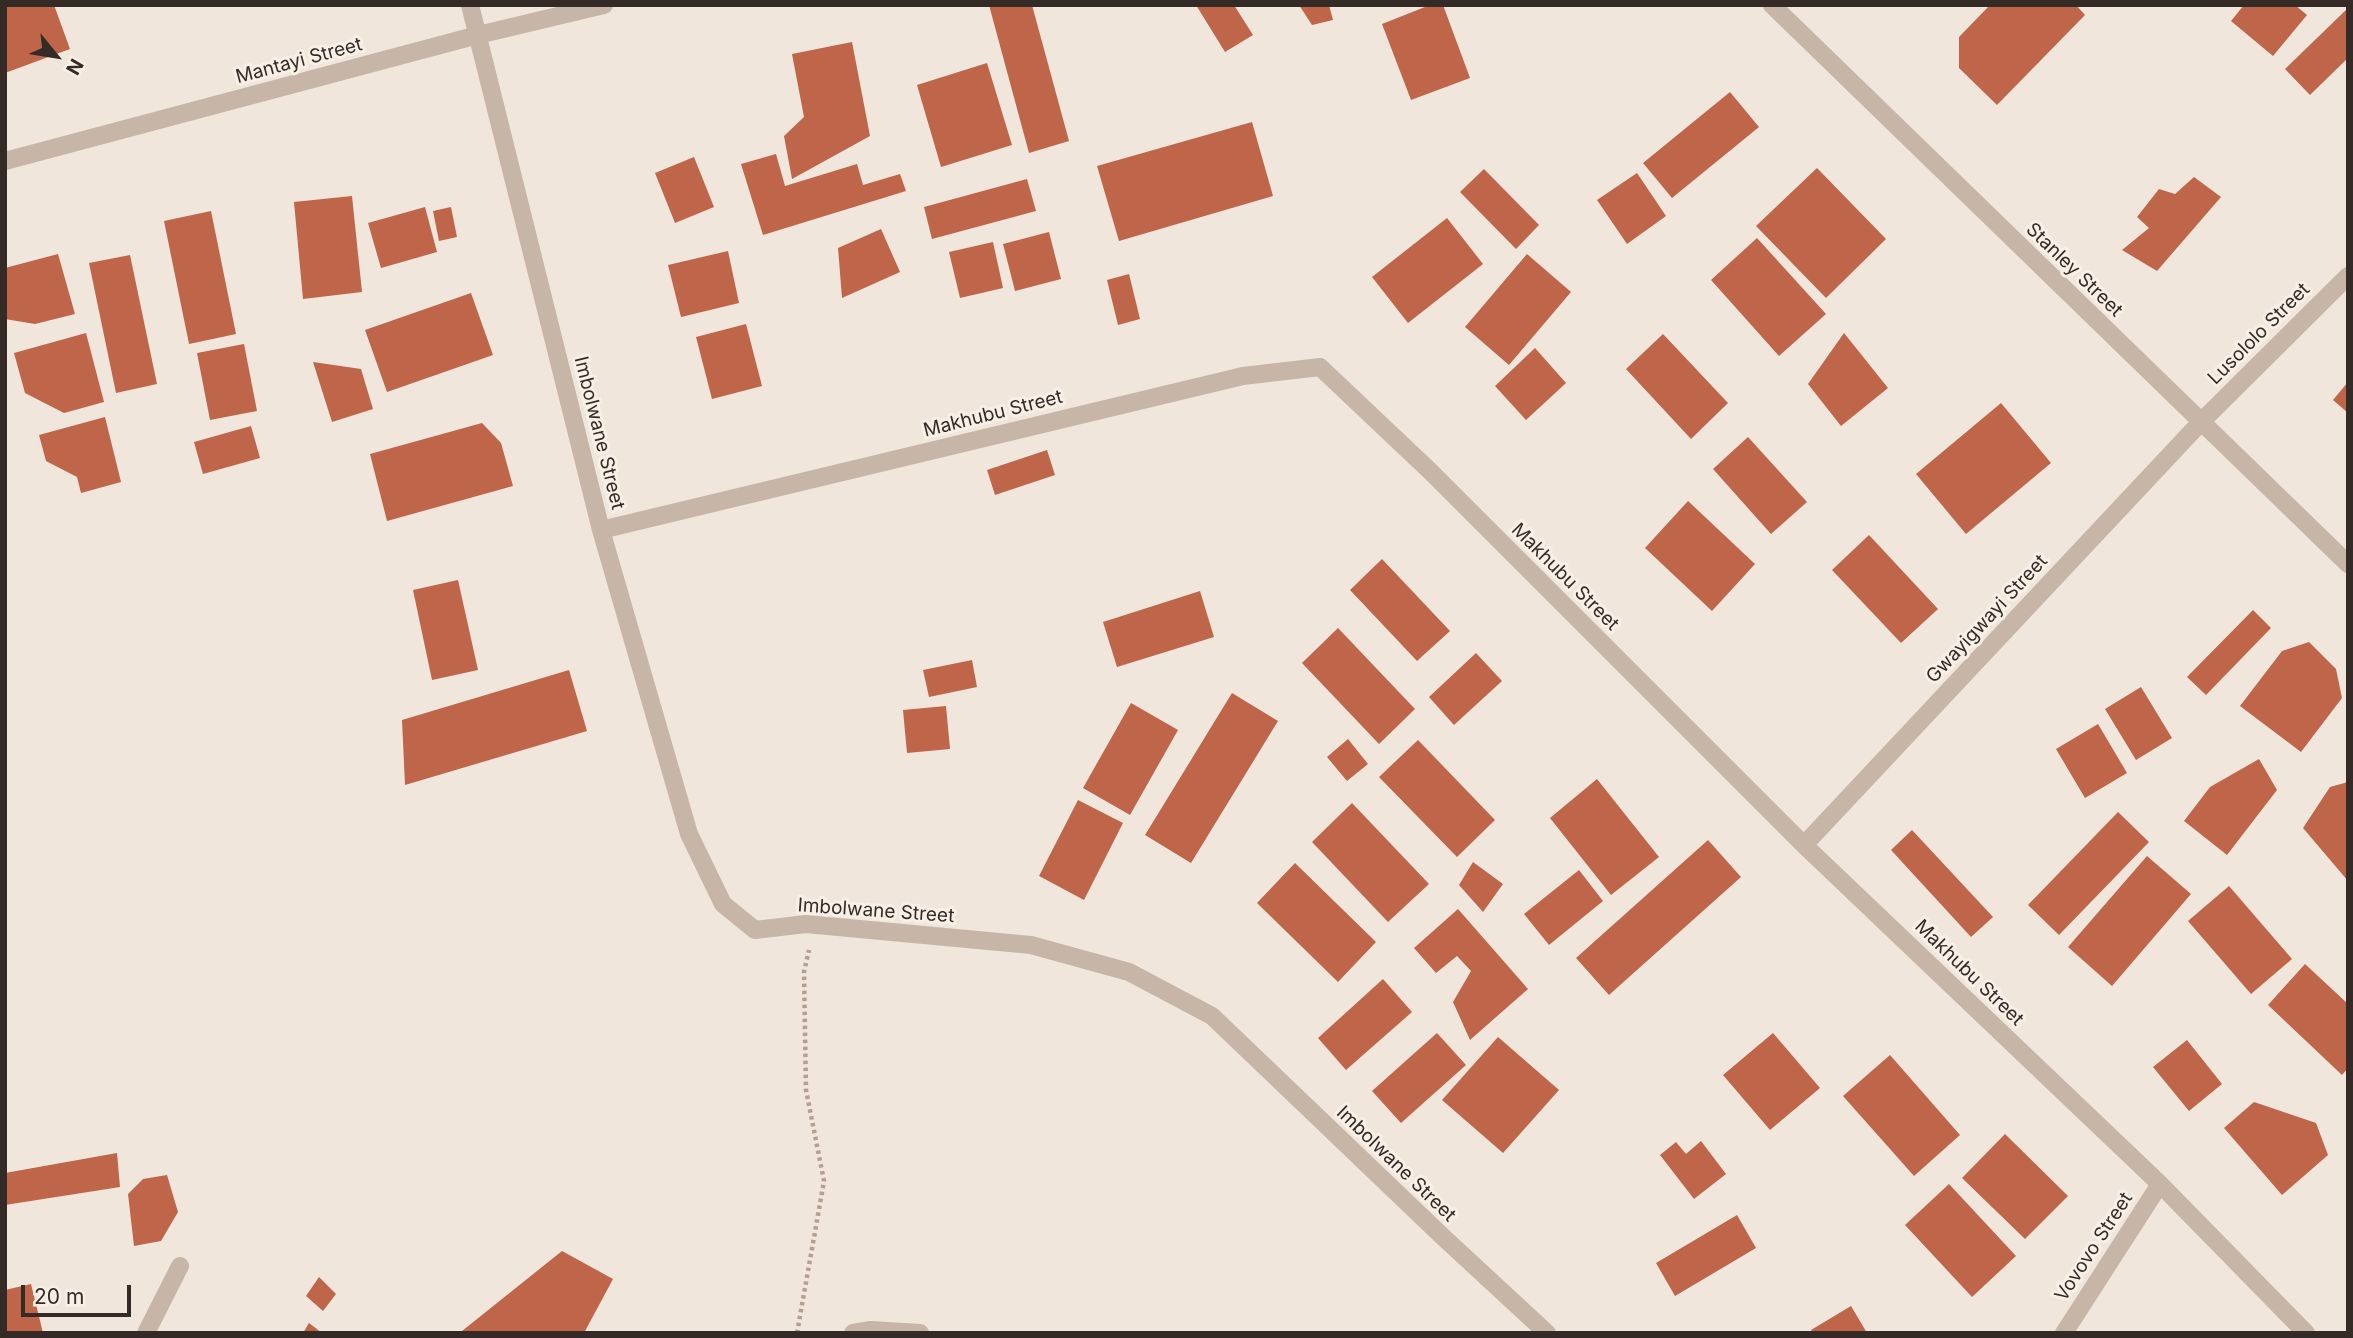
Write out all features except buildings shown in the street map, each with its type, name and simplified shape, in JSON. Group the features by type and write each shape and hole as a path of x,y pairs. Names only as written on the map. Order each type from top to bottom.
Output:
{"street":[{"name":"Imbolwane Street","path":"470,5 601,530 689,834 723,904 755,930 816,925 1031,945 1129,972 1212,1016 1547,1333"},
{"name":"Mantayi Street","path":"5,162 478,35 604,5"},
{"name":"Stanley Street","path":"1772,5 2348,564"},
{"name":"Lusololo Street","path":"2200,423 2348,276"},
{"name":"Makhubu Street","path":"601,530 1243,376 1320,368 1431,472 1804,845 2160,1184 2306,1333"},
{"name":"Gwayigwayi Street","path":"1804,845 2200,423"},
{"name":"Vovovo Street","path":"2064,1333 2160,1184"},
{"path":"146,1333 180,1266"},
{"path":"853,1333 871,1330 920,1333"}],"path":[{"path":"797,1333 824,1181 806,1090 804,972 816,925"}]}
